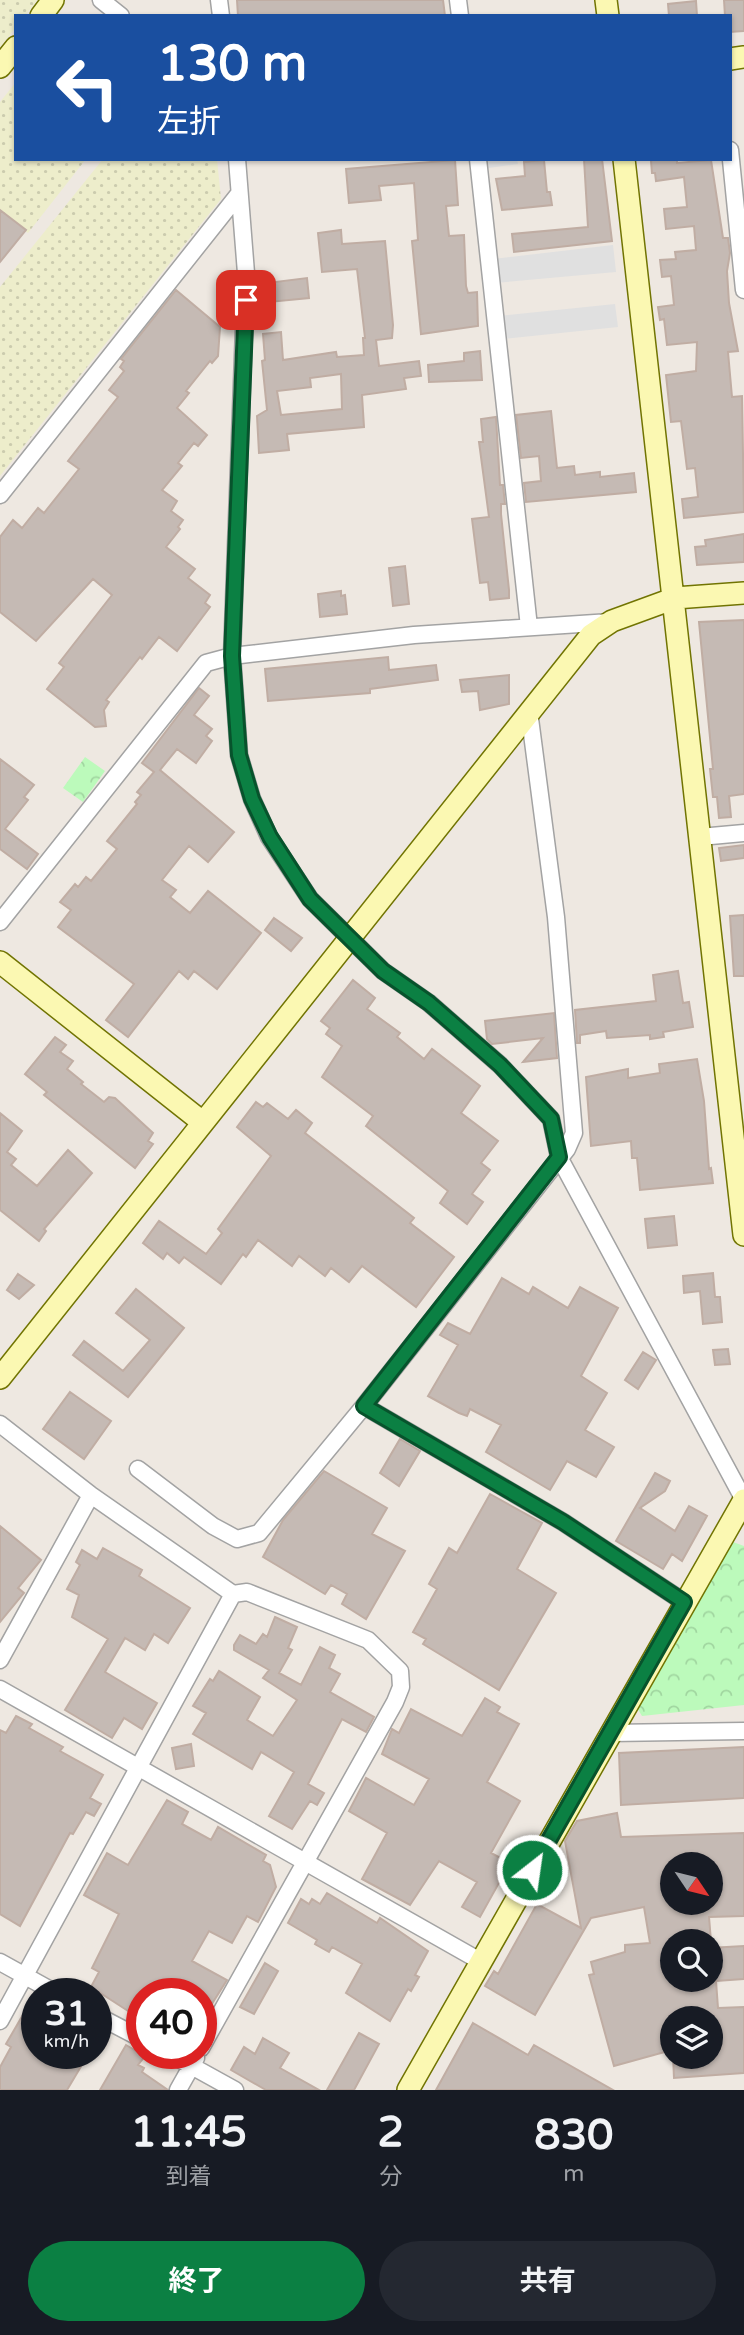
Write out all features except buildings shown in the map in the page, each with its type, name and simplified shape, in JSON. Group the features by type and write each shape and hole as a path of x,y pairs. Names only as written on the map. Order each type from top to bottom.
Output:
{"street":[{"path":"101,0 118,14"},
{"path":"0,67 14,50"},
{"path":"237,161 246,286 232,656 239,755 252,799 291,873 310,899 383,971 429,1003 500,1065 551,1119 559,1157 744,1500 408,2090"},
{"path":"478,161 529,628"},
{"path":"624,161 744,1235"},
{"path":"731,161 744,290"},
{"path":"0,495 238,195"},
{"path":"0,1378 201,1121 591,635 612,621 675,598 744,593"},
{"path":"0,922 206,663 232,656 414,635 612,621"},
{"path":"138,1469 213,1526 237,1539 259,1534 364,1406 559,1157 574,1133 556,917 529,711"},
{"path":"700,837 744,833"},
{"path":"0,962 201,1121"},
{"path":"364,1406 563,1522 684,1602"},
{"path":"0,1424 91,1495 233,1594 247,1592 368,1640 400,1671 401,1687 395,1702 217,2019"},
{"path":"0,1660 91,1495"},
{"path":"0,2021 233,1594"},
{"path":"0,1689 480,1961"},
{"path":"611,1733 744,1731"},
{"path":"0,1962 26,1977"},
{"path":"178,2090 190,2069"},
{"path":"208,2069 235,2090"}],"green space":[{"path":"0,0 37,0 26,14 14,14 14,30 0,47"},
{"path":"14,84 14,161 84,161 28,233 0,211 0,102"},
{"path":"101,161 217,161 221,199 0,476 0,287"},
{"path":"85,757 105,771 83,802 63,788"},
{"path":"733,1542 744,1546 744,1705 642,1716 637,1708"}],"shaded area":[{"path":"481,161 517,161 518,164 482,169"},
{"path":"613,245 616,272 495,283 493,259"},
{"path":"615,304 618,327 502,339 499,316"}],"route":[{"path":"246,300 232,656 239,755 252,799 270,837 310,899 383,971 429,1003 500,1065 551,1119 559,1157 364,1406 563,1522 684,1602 532,1870"}]}
